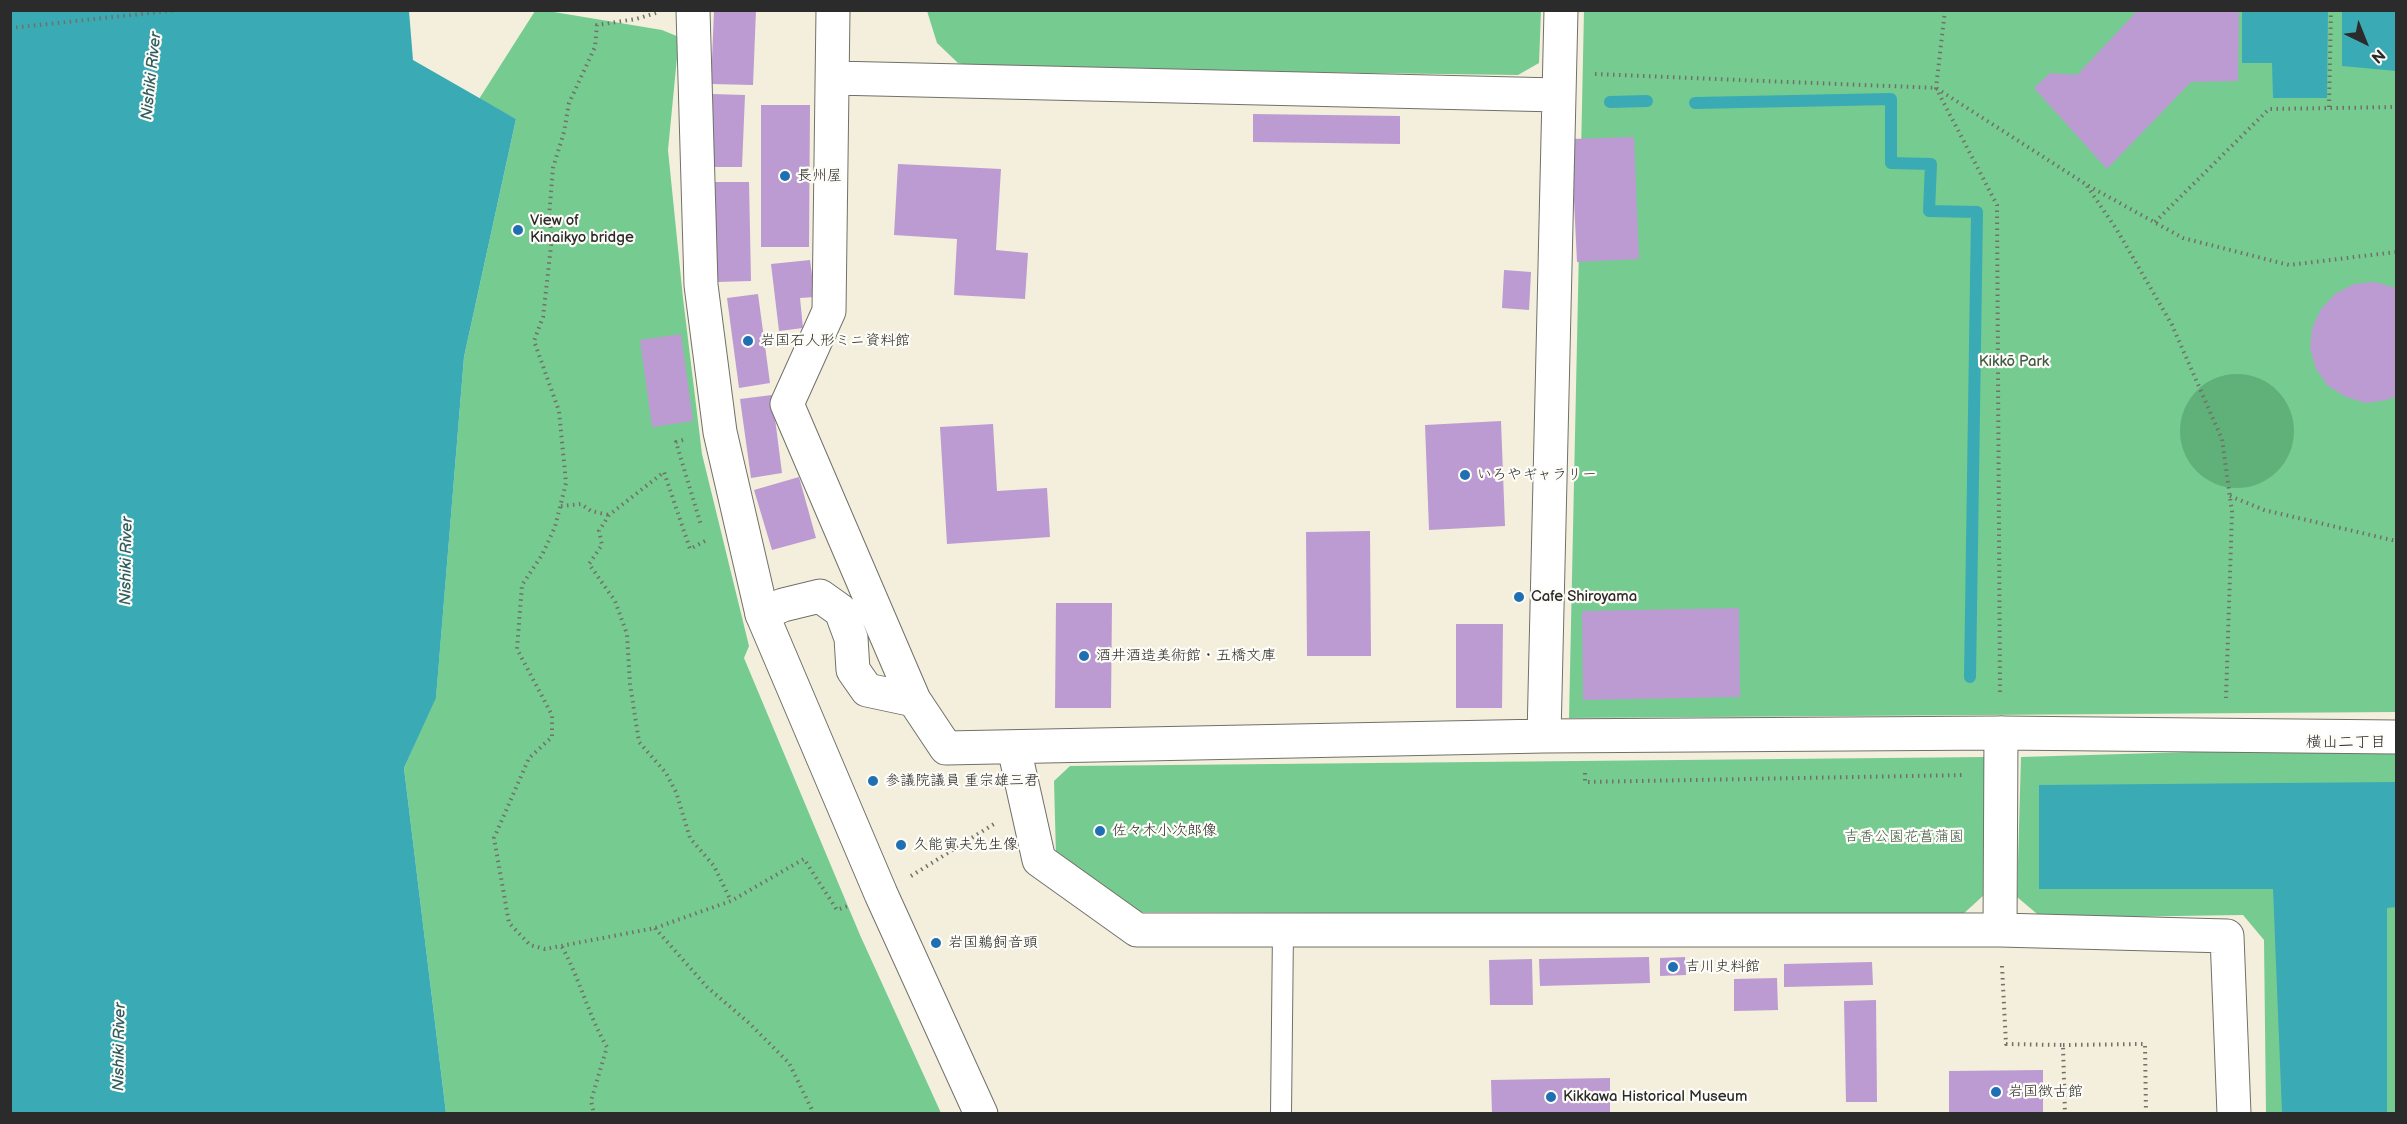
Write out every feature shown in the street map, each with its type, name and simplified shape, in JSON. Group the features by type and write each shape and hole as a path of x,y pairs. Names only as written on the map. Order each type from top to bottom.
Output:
{"street":[{"path":"693,10 701,285 720,432 762,614 881,894 981,1113"},
{"path":"833,10 834,78 829,311 787,404 914,700 946,748 1544,736 2001,733 2397,737"},
{"path":"1544,736 1561,10"},
{"path":"834,78 1559,83"},
{"path":"762,614 783,605 820,596 841,610 851,638 853,670 867,690 914,700"},
{"path":"2001,733 2001,930"},
{"path":"1014,748 1039,860 1137,930 2001,930 2227,936 2234,1113"}],"lane":[{"path":"1281,1113 1283,930"}],"path":[{"path":"10,28 179,10"},
{"path":"663,10 636,19 597,25 595,47 568,103 564,132 554,168 549,217 552,237 543,317 534,341 559,411 566,483 561,506 542,555 522,585 517,649 552,715 552,737 529,758 494,838 509,923 530,945 545,949 655,928 730,901 804,859"},
{"path":"1945,10 1936,88 1997,205 2001,733"},
{"path":"2329,107 2331,10"},
{"path":"1559,83 1936,88 2087,185 2183,238 2289,265 2397,252"},
{"path":"2155,222 2269,109 2397,107"},
{"path":"2087,185 2117,230 2172,325 2222,439 2232,512 2225,736"},
{"path":"720,432 676,442 706,542 690,549 664,472 609,514 599,531 602,545 589,564 615,601 627,634 630,684 639,742 666,772 676,792 690,838 714,867 730,901"},
{"path":"2229,496 2264,510 2397,541"},
{"path":"561,506 580,504 591,511 609,514"},
{"path":"1585,782 1964,775"},
{"path":"881,894 994,825 1029,816"},
{"path":"655,928 707,987 749,1023 789,1063 814,1113"},
{"path":"2001,930 2006,1044 2145,1044 2146,1113"},
{"path":"562,947 578,976 591,1020 607,1047 591,1101 594,1113"},
{"path":"2062,1045 2065,1113"}],"green space":[{"path":"535,11 548,11 662,30 679,37 668,150 683,298 702,454 749,646 744,658 860,935 941,1113 446,1113 404,768 436,697 464,357 516,119 479,99"},
{"path":"927,11 1541,11 1539,63 1518,75 982,68 958,63 937,43"},
{"name":"Kikkō Park","path":"1584,11 2396,11 2396,712 1569,718"},
{"path":"2237,374 2259,378 2269,383 2285,399 2290,409 2294,431 2290,453 2285,463 2269,479 2259,484 2237,488 2215,484 2205,479 2189,463 2184,453 2180,431 2184,409 2189,399 2205,383 2215,378"},
{"path":"2396,746 2396,1113 2266,1113 2264,940 2243,915 2042,918 2017,897 2021,757"},
{"name":"吉香公園花菖蒲園","path":"1984,757 1985,894 1961,916 1133,912 1056,856 1054,781 1070,766"}],"water":[{"name":"Nishiki River","path":"10,11 409,11 413,60 516,119 464,357 436,698 404,768 446,1113 11,1113"},
{"path":"2242,11 2328,11 2327,98 2273,98 2272,63 2242,63"},
{"path":"2342,11 2396,11 2396,71 2342,66"},
{"path":"2396,782 2396,907 2387,908 2387,1113 2282,1113 2273,889 2039,889 2039,785"}],"building":[{"path":"714,10 756,10 753,85 711,84"},
{"path":"2138,10 2239,10 2238,81 2191,82 2107,169 2034,88 2050,73 2077,75"},
{"path":"712,94 745,95 742,167 709,167"},
{"name":"長州屋","path":"761,105 810,105 809,247 761,247"},
{"path":"1253,114 1400,116 1400,144 1253,142"},
{"path":"1634,137 1639,259 1577,262 1571,139"},
{"path":"898,164 1001,169 996,250 1028,253 1025,299 954,295 957,239 894,235"},
{"path":"715,182 749,182 751,281 717,282"},
{"path":"810,260 815,297 800,298 803,328 779,331 771,264"},
{"path":"1504,270 1531,272 1529,310 1502,308"},
{"path":"2375,282 2396,288 2396,396 2387,400 2366,403 2346,397 2328,386 2316,369 2310,348 2312,328 2321,309 2335,294 2354,284"},
{"name":"岩国石人形ミニ資料館","path":"758,294 770,383 739,388 727,298"},
{"path":"681,334 693,421 652,427 640,340"},
{"path":"772,395 782,473 751,478 740,399"},
{"name":"いろやギャラリー","path":"1501,421 1505,526 1429,530 1425,425"},
{"path":"993,424 997,491 1047,488 1050,537 947,544 940,427"},
{"path":"799,477 816,538 772,550 754,490"},
{"path":"1370,531 1371,656 1307,656 1306,532"},
{"name":"酒井酒造美術館・五橋文庫","path":"1056,603 1112,603 1111,708 1055,708"},
{"path":"1739,608 1740,697 1583,700 1582,611"},
{"path":"1456,624 1503,624 1502,708 1456,708"},
{"path":"1649,957 1650,983 1540,986 1539,959"},
{"name":"吉川史料館","path":"1685,957 1686,975 1660,976 1660,958"},
{"path":"1532,959 1533,1005 1490,1005 1489,960"},
{"path":"1872,962 1873,985 1784,987 1784,964"},
{"path":"1777,978 1778,1010 1734,1011 1734,979"},
{"path":"1876,1000 1877,1102 1846,1102 1844,1001"},
{"name":"岩国徴古館","path":"2043,1070 2043,1114 1949,1114 1949,1071"},
{"name":"Kikkawa Historical Museum","path":"1610,1078 1610,1114 1492,1114 1491,1080"}],"waterway":[{"path":"1695,103 1891,99 1891,163 1931,164 1929,211 1977,212 1970,677"},
{"path":"1610,102 1647,101"}],"place":[{"name":"長州屋","path":"785,176"},
{"name":"View of Kinaikyo bridge","path":"518,230"},
{"name":"岩国石人形ミニ資料館","path":"748,341"},
{"name":"いろやギャラリー","path":"1465,475"},
{"name":"Cafe Shiroyama","path":"1519,597"},
{"name":"酒井酒造美術館・五橋文庫","path":"1084,656"},
{"name":"参議院議員 重宗雄三君","path":"873,781"},
{"name":"佐々木小次郎像","path":"1100,831"},
{"name":"久能寅夫先生像","path":"901,845"},
{"name":"岩国鵜飼音頭","path":"936,943"},
{"name":"吉川史料館","path":"1673,967"},
{"name":"岩国徴古館","path":"1996,1092"},
{"name":"Kikkawa Historical Museum","path":"1551,1097"}],"district":[{"name":"横山二丁目","path":"2346,743"}]}
